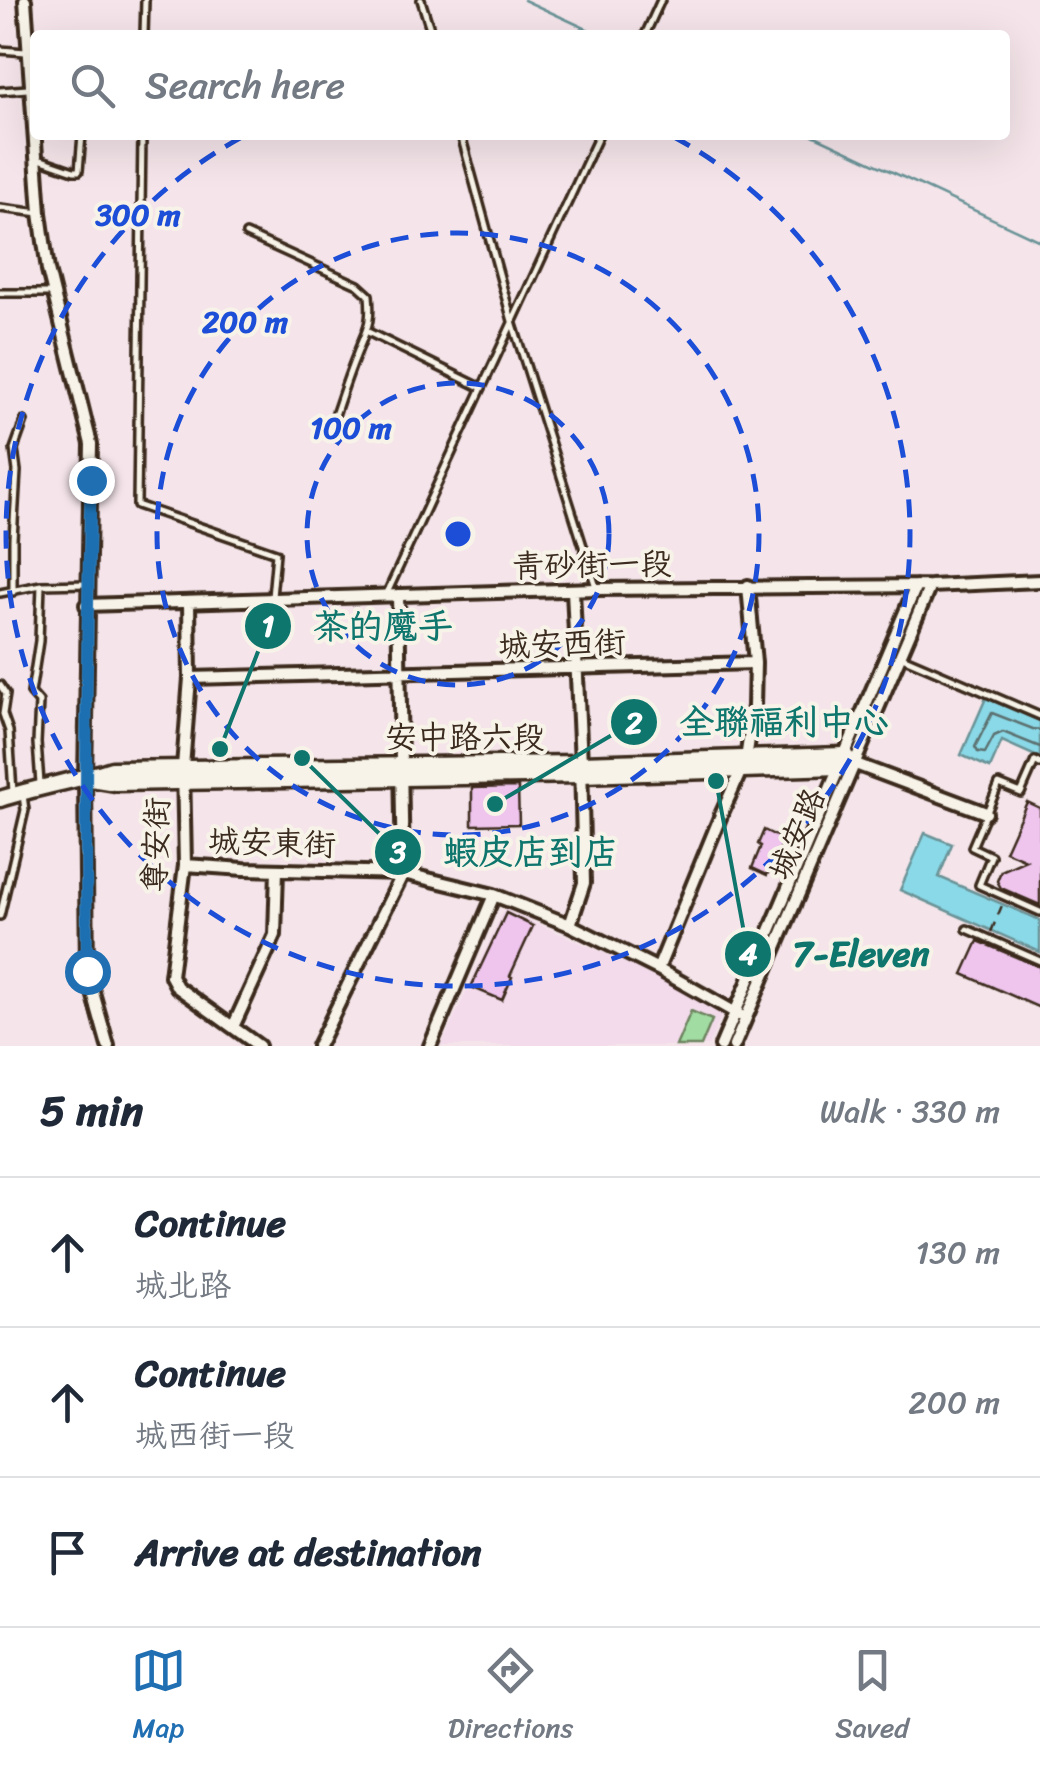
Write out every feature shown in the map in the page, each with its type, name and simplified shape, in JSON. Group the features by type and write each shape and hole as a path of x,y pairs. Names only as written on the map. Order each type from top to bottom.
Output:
{"street":[{"path":"25,0 30,40"},
{"path":"35,140 48,270 91,444 86,605 87,971 108,1046"},
{"name":"青砂街一段","path":"86,605 596,589 1040,582"},
{"path":"658,969 744,765 754,706 755,663 748,586"},
{"name":"城安路","path":"721,1046 740,1015 916,586"},
{"name":"城安路","path":"846,762 900,656 930,586"},
{"path":"570,926 584,884 573,590"},
{"path":"318,1046 403,873 398,595"},
{"name":"尊安街","path":"190,602 185,865 170,976 177,987 259,1046"},
{"name":"城安西街","path":"190,678 755,663"},
{"path":"846,762 986,813"},
{"name":"安中路六段","path":"12,795 112,769 184,774 402,772 846,762"},
{"name":"城安東街","path":"185,865 403,873 494,896 570,926 740,1015"},
{"path":"233,1028 276,935 277,870"},
{"path":"430,1046 494,896"},
{"name":"城安路","path":"734,1046 740,1015"}],"lane":[{"path":"144,30 145,0"},
{"path":"422,0 431,30"},
{"path":"647,30 661,0"},
{"path":"0,50 30,48"},
{"path":"0,90 30,90"},
{"path":"36,158 79,171 82,140"},
{"path":"142,140 137,505 276,553 272,597"},
{"path":"461,140 512,321 596,589"},
{"path":"386,596 596,140"},
{"path":"0,208 40,213"},
{"path":"246,234 358,285 370,296 368,332 332,424"},
{"path":"0,292 54,293"},
{"path":"368,332 482,388"},
{"path":"13,592 17,471 14,449 24,422"},
{"path":"0,594 40,585 88,584"},
{"path":"40,585 31,693 39,702 40,786"},
{"path":"900,656 1040,716"},
{"path":"0,684 6,694 3,714 9,731 12,795 24,810 0,916"},
{"path":"1040,764 1035,761 1021,794 999,784 972,847 992,856 979,885 1040,912"},
{"path":"967,929 1040,960"}],"path":[{"path":"989,938 1006,896"}],"shaded area":[{"path":"504,909 659,977 724,1011 708,1046 441,1046"}],"green space":[{"path":"691,1011 712,1020 701,1046 676,1046"}],"water":[{"path":"986,698 1040,721 1040,758 1002,741 990,768 961,755"},
{"path":"925,833 952,844 939,877 1040,920 1040,952 900,890"}],"building":[{"path":"518,787 519,824 472,825 472,788"},
{"path":"1027,802 1040,808 1040,905 1001,888 997,881 1001,871 1026,860 1005,851"},
{"path":"764,830 784,840 767,875 752,868"},
{"path":"506,913 533,926 502,1000 471,987"},
{"path":"978,941 1040,967 1040,1008 963,974"}],"waterway":[{"path":"524,0 589,30"},
{"path":"824,140 1040,241"}],"place":[{"name":"茶的魔手","path":"220,749"},
{"name":"蝦皮店到店","path":"302,758"},
{"name":"7-Eleven","path":"716,781"},
{"name":"全聯福利中心","path":"495,804"}],"route":[{"path":"87,971 86,605 91,480"}]}
